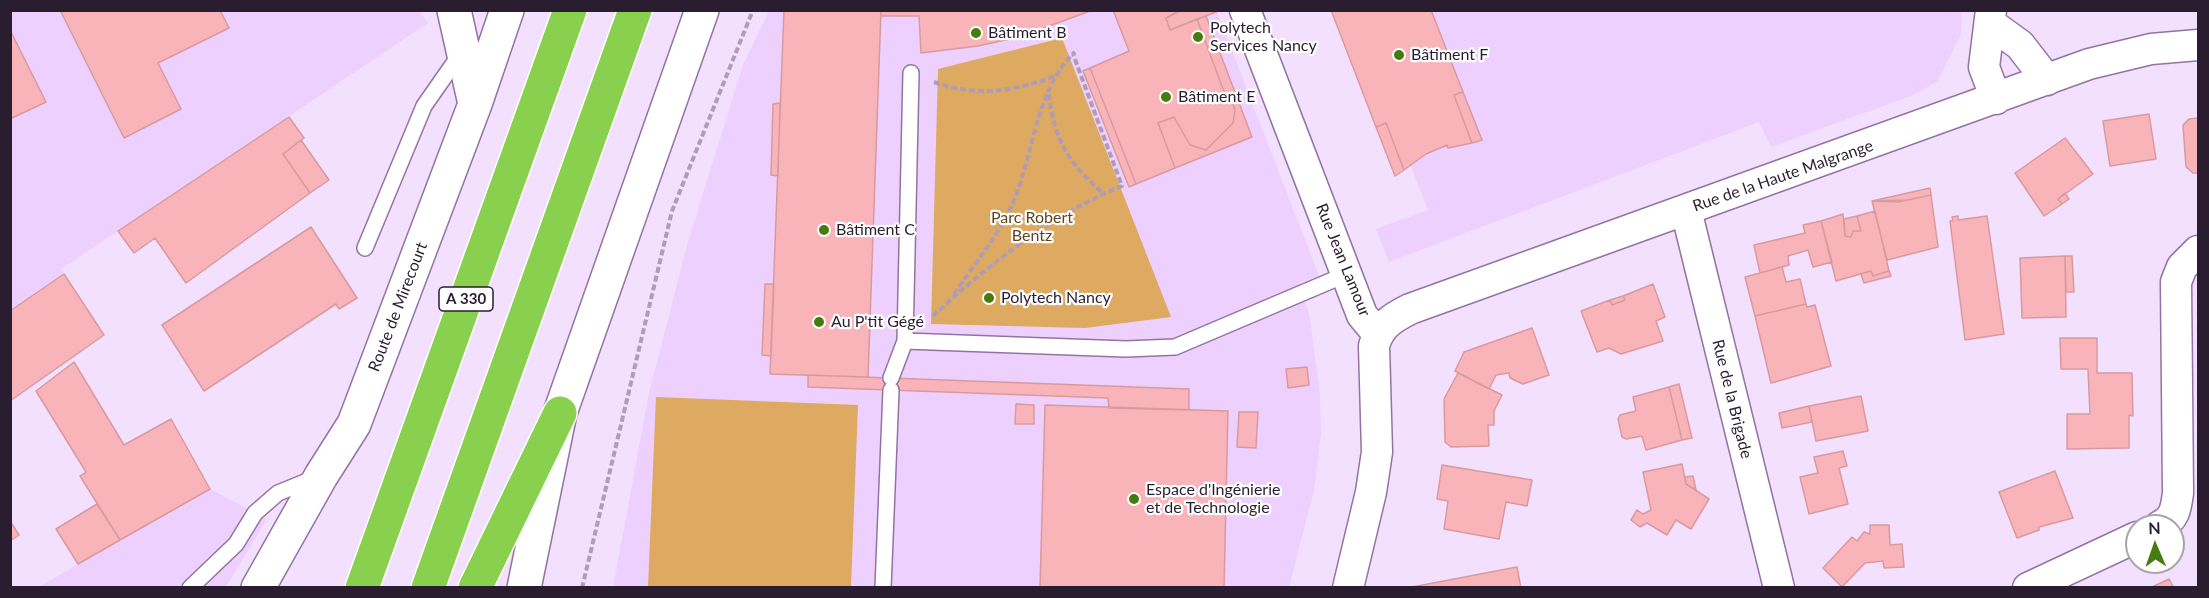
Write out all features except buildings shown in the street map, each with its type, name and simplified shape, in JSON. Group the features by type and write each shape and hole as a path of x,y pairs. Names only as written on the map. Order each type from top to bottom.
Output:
{"highway":[{"name":"A 330","path":"362,588 570,10"},
{"path":"428,588 635,10"},
{"path":"475,588 560,413"}],"main road":[{"path":"454,10 475,104"},
{"name":"Route de Mirecourt","path":"258,588 321,476 354,424 475,104 507,10"},
{"path":"524,588 560,413 702,10"}],"street":[{"name":"Rue Jean Lamour","path":"1245,10 1362,315 1377,333 1374,346 1377,452 1371,492 1348,588"},
{"path":"1991,17 2020,45 2047,80"},
{"path":"1991,17 1984,67 1996,99"},
{"name":"Rue de la Haute Malgrange","path":"1377,333 1391,319 1410,309 2047,80 2126,55 2199,45"},
{"name":"Rue de la Brigade","path":"1686,210 1779,588"},
{"path":"2174,514 2178,493 2176,282 2182,267 2199,251"},
{"path":"2028,588 2125,543"}],"lane":[{"path":"365,248 424,106 463,51"},
{"path":"883,588 891,384 905,341 911,73"},
{"path":"905,341 1126,350 1175,347 1347,274"},
{"path":"190,588 236,544 255,513 278,493 321,476"}],"path":[{"path":"582,588 672,211 753,10"},
{"path":"905,341 950,299 1017,246 1103,193 1122,186 1074,53 1049,93 1008,214 950,299"},
{"path":"911,73 941,84 982,92 1023,88 1059,75"},
{"path":"1049,93 1052,118 1060,144 1079,170 1103,193"}],"shaded area":[{"path":"11,11 419,11 428,23 61,269 104,335 11,401"},
{"name":"Polytech Nancy","path":"769,11 1221,11 1217,12 1319,276 1299,283 1309,313 1320,395 1321,434 1314,490 1289,587 613,588 649,393 688,242 743,65"},
{"path":"1331,11 1962,11 1961,34 1937,82 1913,95 1771,147 1759,122 1389,262 1376,229 1428,210 1411,166 1395,176"},
{"path":"210,489 267,519 226,587 37,588"}],"green space":[{"name":"Parc Robert Bentz","path":"1062,38 1171,317 1085,328 931,324 938,69"},
{"path":"656,397 858,405 851,587 648,587"}],"place":[{"name":"Bâtiment B","path":"976,33"},
{"name":"Polytech Services Nancy","path":"1198,37"},
{"name":"Bâtiment F","path":"1399,55"},
{"name":"Bâtiment E","path":"1166,97"},
{"name":"Bâtiment C","path":"824,230"},
{"name":"Polytech Nancy","path":"989,298"},
{"name":"Au P'tit Gégé","path":"819,322"},
{"name":"Espace d'Ingénierie et de Technologie","path":"1134,499"}]}
